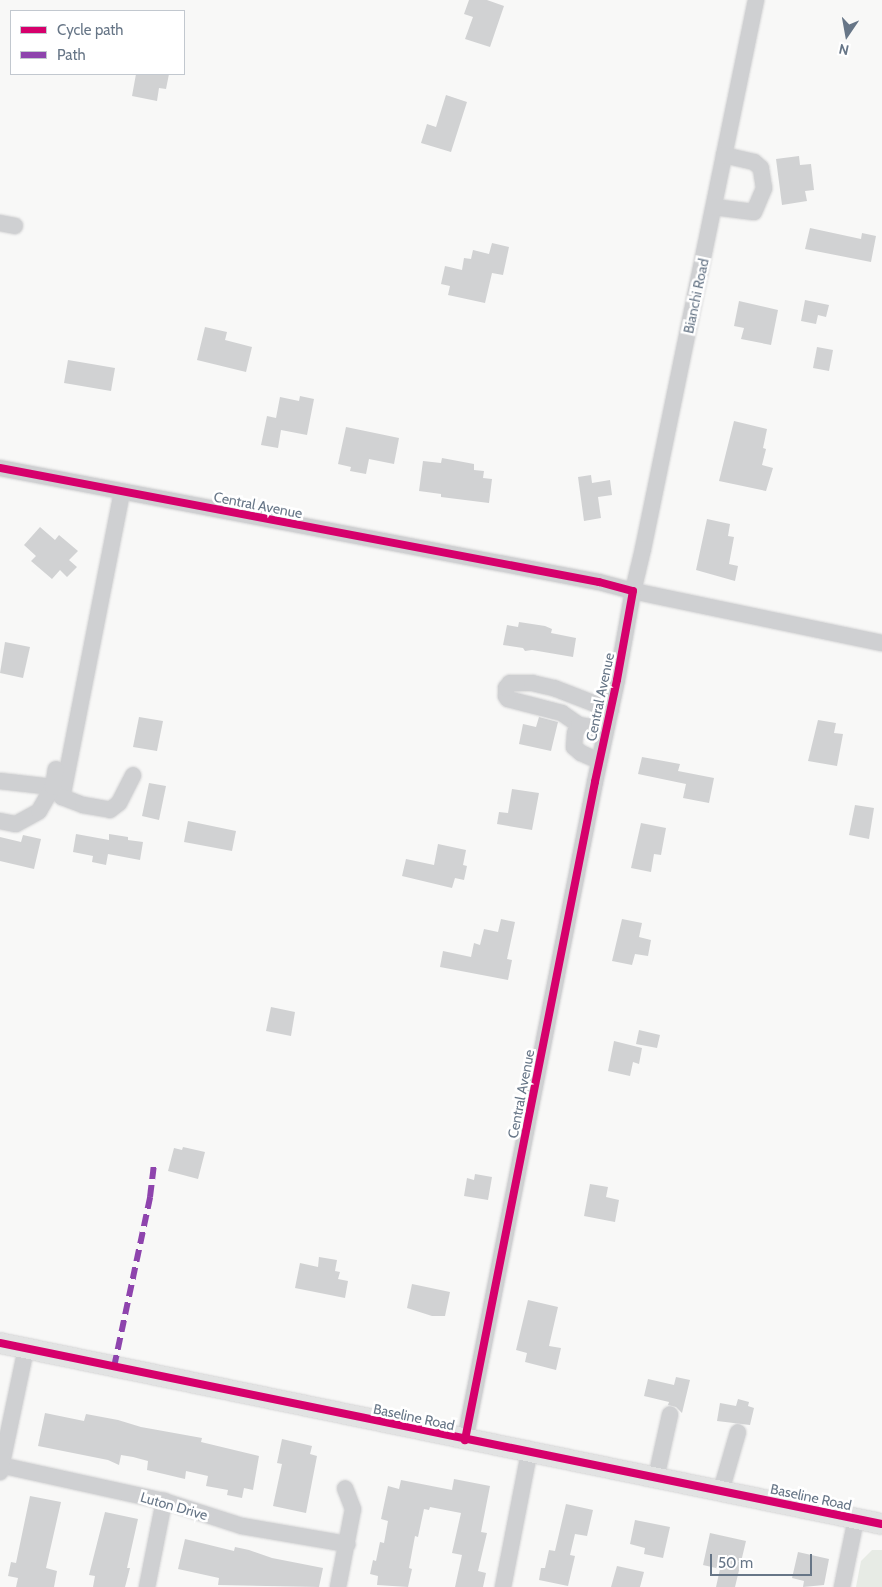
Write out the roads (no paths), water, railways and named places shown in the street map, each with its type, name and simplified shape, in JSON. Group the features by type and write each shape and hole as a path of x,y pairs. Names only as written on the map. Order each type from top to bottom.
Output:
{"main road":[{"name":"Baseline Road","path":"0,1343 465,1440 882,1524"}],"street":[{"name":"Bianchi Road","path":"633,591 644,549 756,0"},
{"path":"714,207 754,212 764,188 761,168 754,162 724,155"},
{"name":"Central Avenue","path":"0,468 599,582 633,591 611,710 599,761 465,1440"},
{"path":"117,491 62,797 83,805 110,810 119,803 132,776"},
{"path":"0,821 16,824 32,816 39,811 53,787 117,491"},
{"path":"633,591 882,643"},
{"path":"606,730 579,725 572,718 562,713 508,699 506,688 510,683 532,683 554,688 611,710"},
{"path":"579,725 574,739 574,747 581,753 599,761"},
{"path":"0,781 53,787"},
{"path":"0,1467 26,1349"},
{"path":"656,1478 670,1415"},
{"path":"721,1491 738,1432"},
{"path":"503,1587 529,1453"},
{"name":"Luton Drive","path":"0,1467 164,1501 242,1526 346,1544"},
{"path":"338,1587 353,1509 345,1488"},
{"path":"147,1587 164,1501"},
{"path":"842,1587 856,1519"}]}
